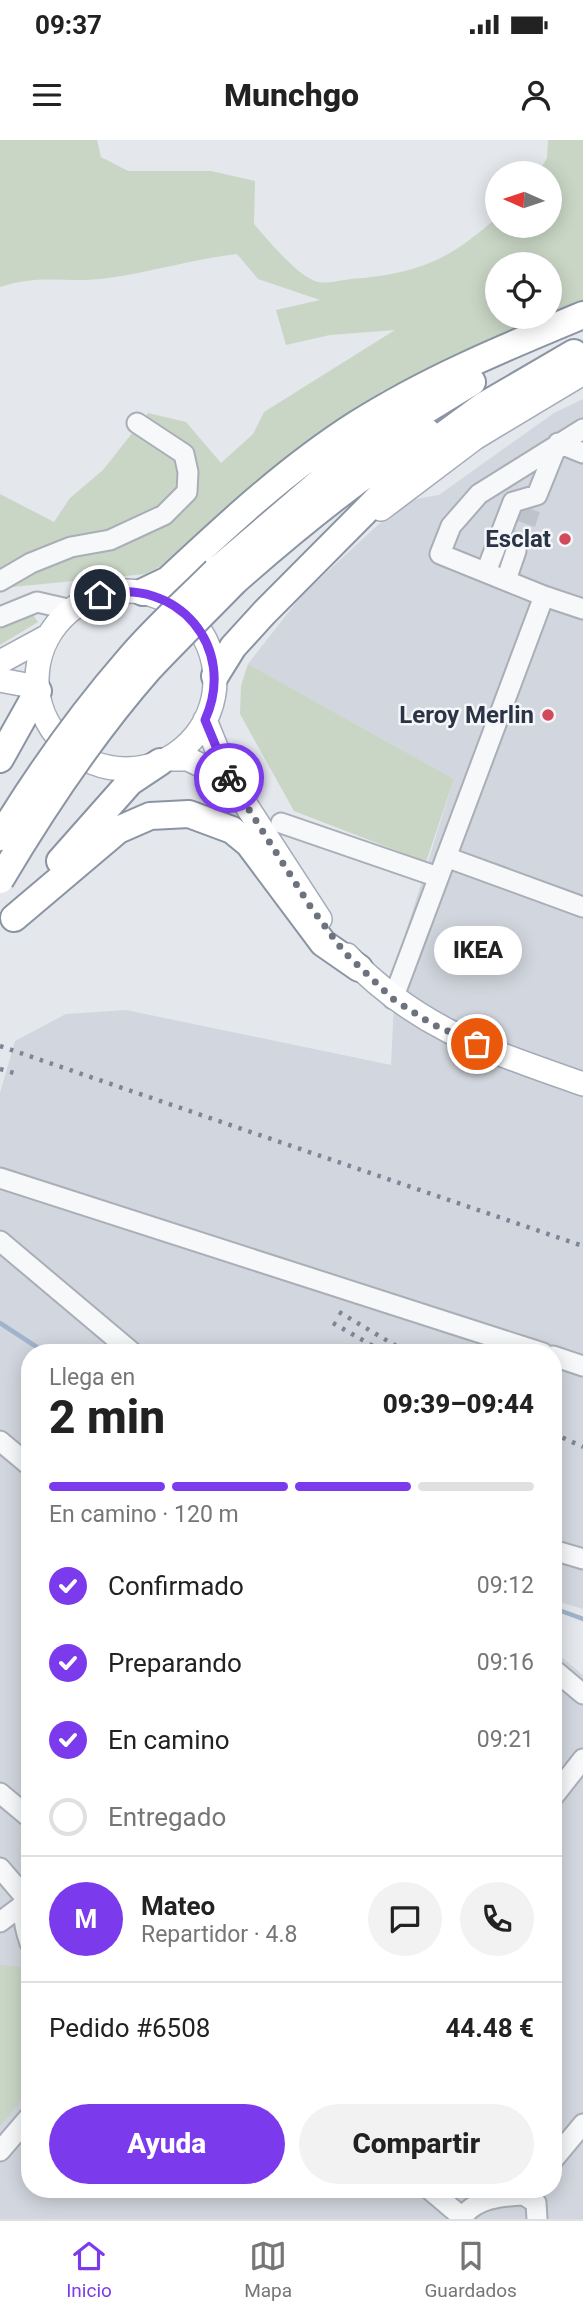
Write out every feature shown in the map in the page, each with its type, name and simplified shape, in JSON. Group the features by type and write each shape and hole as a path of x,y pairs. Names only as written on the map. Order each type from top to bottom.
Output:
{"highway":[{"path":"143,593 168,580 295,468 356,425 408,393 583,315"},
{"path":"0,837 53,755 130,656 225,576 348,458 445,396 583,326"},
{"path":"0,880 30,830 112,713 225,576 362,475 456,413 580,358"},
{"path":"215,676 233,647 329,544 434,442 483,406 580,358"},
{"path":"0,759 37,689"},
{"path":"7,927 130,782 163,760"},
{"path":"7,927 118,830 150,817 189,814 232,830 249,844 323,943 359,968"}],"main road":[{"path":"0,662 48,636 72,610 108,593 143,593 170,603 193,622 209,649 215,676 214,694 205,720 191,740 163,760"},
{"path":"48,636 40,657 37,689 44,714 54,732 79,755 102,765 121,769 163,760 188,759 229,779"},
{"path":"0,680 37,689"},
{"path":"205,720 229,779 310,906 359,968 393,999 454,1034 583,1084"}],"street":[{"path":"0,581 31,563 71,547 110,540 164,515 187,492 188,472 184,454 137,423"},
{"path":"573,437 583,453"},
{"path":"486,572 513,502 534,502 573,437"},
{"path":"573,437 479,494 451,526 440,554 583,609"},
{"path":"506,580 516,551"},
{"path":"393,999 544,596"},
{"path":"0,617 37,601 72,610"},
{"path":"281,822 438,877"},
{"path":"446,857 583,907"},
{"path":"0,1178 515,1344"},
{"path":"0,1241 122,1344"},
{"path":"562,1359 583,1366"},
{"path":"0,1441 21,1458"},
{"path":"562,1553 583,1559"},
{"path":"562,1676 583,1694"},
{"path":"562,1786 583,1759"},
{"path":"0,1793 21,1810"},
{"path":"0,1868 21,1891"},
{"path":"0,1922 21,1901"},
{"path":"562,2149 583,2124"},
{"path":"0,2151 21,2126"},
{"path":"439,2198 462,2218 474,2206 493,2198"},
{"path":"532,2198 536,2203 537,2219"}],"shaded area":[{"path":"583,399 583,1609 562,1603 562,1344 21,1344 21,2198 562,2198 562,1658 583,1675 583,2219 0,2219 0,1093 15,1041 66,1014 126,1010 391,1065 396,963 454,779 248,664 302,595 404,501 439,495 554,413"}],"green space":[{"path":"0,140 97,140 101,157 128,171 211,171 255,181 254,224 302,273 310,279 326,283 413,269 447,255 485,228 485,238 562,238 562,161 545,161 548,140 583,140 583,302 562,312 562,252 485,252 485,329 522,329 382,391 296,451 242,493 161,566 145,574 12,587 0,593 0,494 54,522 70,498 103,470 148,413 186,422 221,463 253,434 264,412 395,330 330,335 286,345 276,310 320,300 258,279 237,254 108,278 29,281 0,287"},
{"path":"29,609 38,622 0,645 0,623"},
{"path":"248,664 454,779 426,862 294,811 240,714 241,686"},
{"path":"0,1965 21,1967 21,2101 0,2126"}],"waterway":[{"path":"0,1323 32,1344"},
{"path":"562,1611 583,1619"}],"tunnel":[{"path":"516,551 531,509"}],"railway":[{"path":"0,1046 583,1246"},
{"path":"0,1069 14,1073"},
{"path":"339,1312 393,1344"},
{"path":"333,1323 369,1344"},
{"path":"562,1437 583,1447"}],"way so far":[{"path":"229,778 310,906 344,952 374,984 393,999 432,1024 477,1044"}],"place":[{"name":"Esclat","path":"565,539"},
{"name":"Leroy Merlin","path":"548,715"},
{"name":"IKEA","path":"477,1044"}],"route":[{"path":"100,595 132,591 163,599 186,614 203,635 214,665 215,676 214,694 205,720 229,778"}]}
